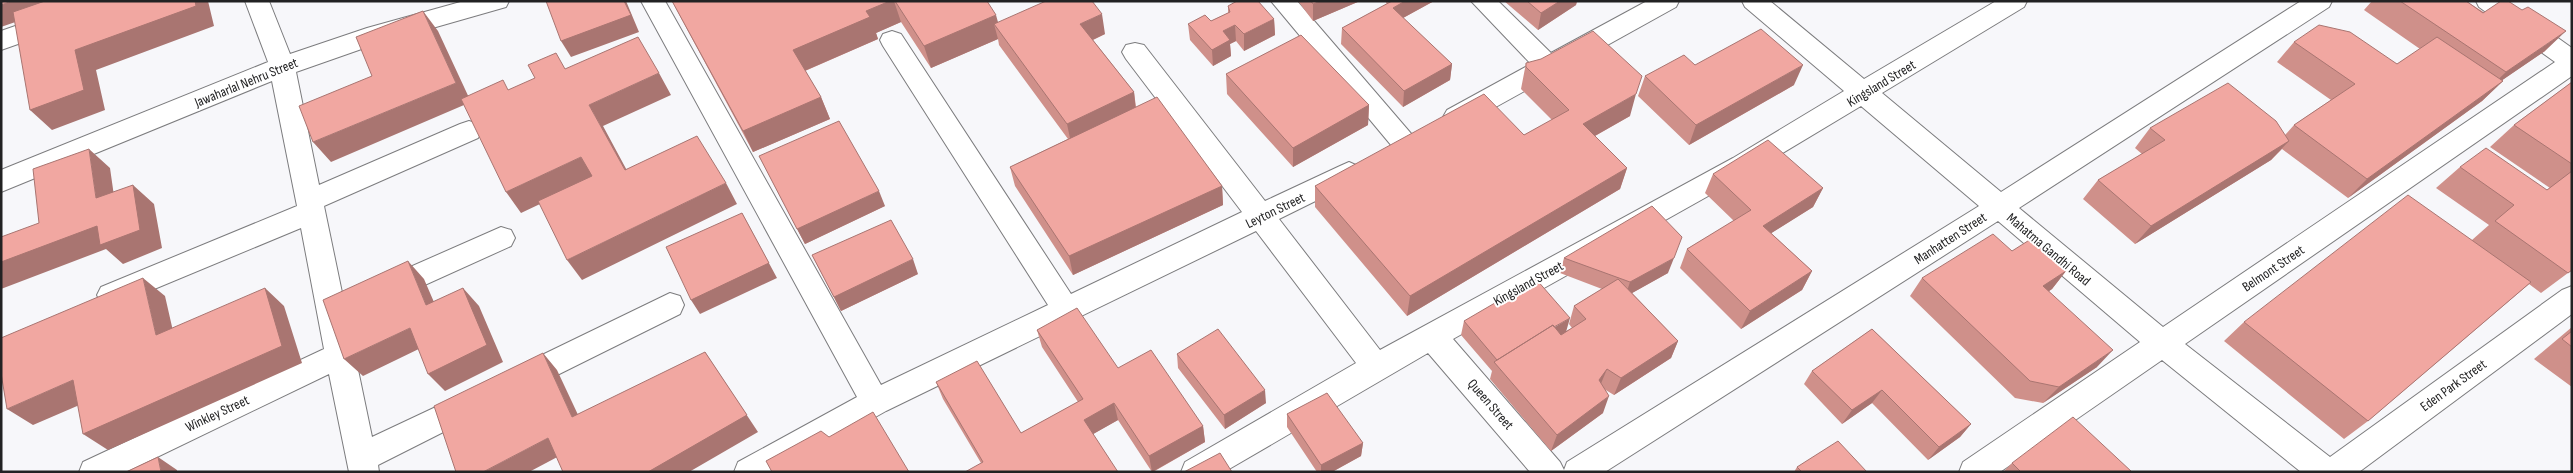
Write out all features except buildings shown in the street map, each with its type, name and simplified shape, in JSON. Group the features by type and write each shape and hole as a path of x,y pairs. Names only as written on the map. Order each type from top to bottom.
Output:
{"street":[{"path":"1,41 114,1"},
{"path":"257,1 282,67 362,465 670,305"},
{"name":"Jawaharlal Nehru Street","path":"1,181 282,67 367,37 497,1"},
{"path":"653,1 875,402"},
{"path":"1283,1 1405,144"},
{"path":"1483,1 1549,66"},
{"name":"Leyton Street","path":"749,472 875,402 1067,311 1405,144 1667,1"},
{"name":"Mahatma Gandhi Road","path":"1754,1 2162,343 2325,472"},
{"name":"Kingsland Street","path":"1196,472 1376,367 1742,165 1864,94 2015,1"},
{"name":"Manhatten Street","path":"1578,472 1877,285 2320,1"},
{"path":"2488,1 2572,62"},
{"path":"892,40 1067,311"},
{"path":"1135,52 1376,367"},
{"name":"Belmont Street","path":"1974,472 2572,62"},
{"path":"83,306 310,206 469,132"},
{"path":"332,314 501,238"},
{"name":"Eden Park Street","path":"2334,472 2572,298"},
{"name":"Queen Street","path":"1432,336 1549,472"},
{"name":"Winkley Street","path":"94,472 340,355"}]}
